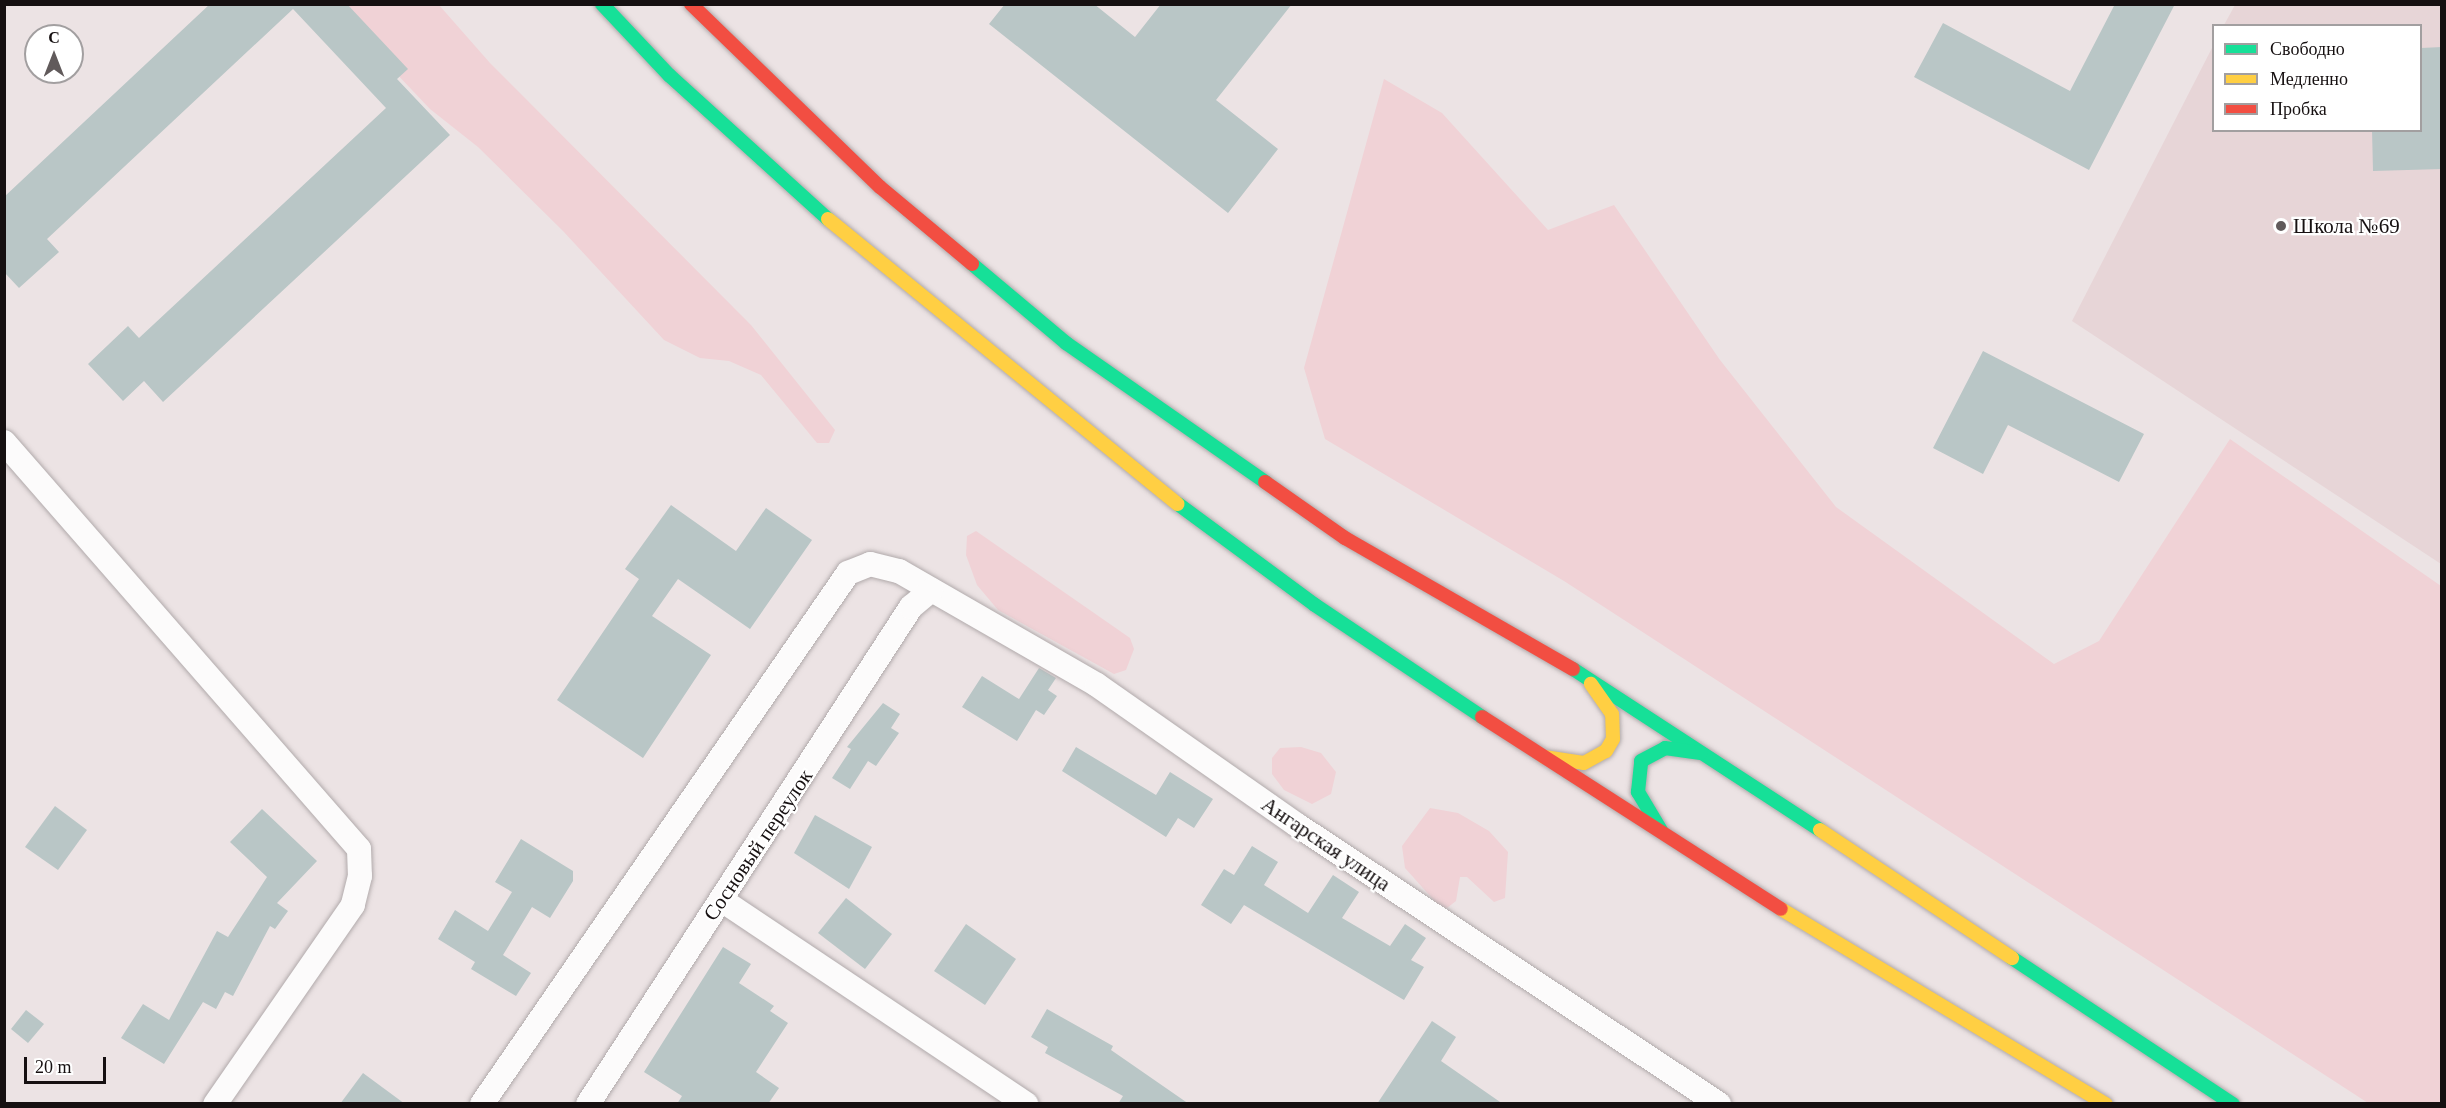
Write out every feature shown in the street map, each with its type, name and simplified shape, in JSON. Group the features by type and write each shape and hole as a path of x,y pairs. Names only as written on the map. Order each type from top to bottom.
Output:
{"main road":[{"path":"602,4 669,75 844,234 1136,473 1526,750 1677,847 2106,1104"},
{"path":"691,4 880,187 1066,343 1345,538 1580,673 1708,755 2233,1104"},
{"path":"1526,750 1565,764 1584,764 1606,751 1613,739 1612,714 1580,673"},
{"path":"1677,847 1645,811 1638,792 1641,761 1665,748 1708,755"}],"street":[{"path":"4,442 359,849 353,905 215,1104"},
{"name":"Ангарская улица","path":"482,1104 848,573 858,566 885,566 1097,685 1306,831 1719,1104"},
{"name":"Сосновый переулок","path":"588,1104 723,901 911,607 931,590"},
{"path":"723,901 1026,1104"}],"shaded area":[{"path":"347,5 439,5 490,63 751,325 835,430 829,443 817,443 761,375 729,361 700,358 664,340 563,231 478,147 430,109 393,70"},
{"name":"Школа №69","path":"2235,5 2441,5 2441,564 2072,321 2212,48 2212,132 2422,132 2422,24 2225,24"},
{"path":"1384,79 1442,113 1548,230 1614,205 1720,360 1836,507 2054,664 2099,641 2230,439 2441,586 2441,1103 2368,1103 1564,581 1325,439 1304,368"},
{"path":"976,531 1130,638 1134,649 1126,670 1114,674 998,610 977,585 966,555 967,536"},
{"path":"1301,747 1321,753 1336,772 1331,794 1312,804 1284,790 1272,774 1272,758 1280,748"},
{"path":"1430,808 1458,813 1489,831 1508,852 1505,898 1494,902 1467,877 1460,877 1456,901 1447,908 1439,906 1405,868 1402,846"}],"building":[{"path":"210,4 347,4 408,69 397,79 450,135 163,402 144,381 123,401 88,364 128,326 139,338 386,108 293,9 47,239 59,252 19,288 4,272 4,197"},
{"path":"1005,4 1094,4 1135,37 1161,4 1292,4 1216,100 1278,149 1228,213 989,24"},
{"path":"2115,4 2175,4 2089,170 1914,77 1943,23 2070,91"},
{"path":"2442,47 2442,169 2373,171 2372,132 2422,132 2422,48"},
{"path":"1983,351 2144,434 2119,482 2008,425 1983,474 1933,448"},
{"path":"671,505 736,551 766,508 812,540 750,629 678,579 652,616 711,655 643,758 557,700 639,579 625,569"},
{"path":"1039,668 1056,678 1048,690 1057,696 1044,715 1036,710 1017,741 962,707 982,676 1019,699"},
{"path":"883,703 900,714 891,728 899,733 876,766 868,761 850,789 832,778 851,749 847,747"},
{"path":"1076,747 1156,795 1170,772 1213,799 1194,828 1178,818 1166,837 1062,771"},
{"path":"55,806 87,830 58,870 25,847"},
{"path":"262,809 317,861 277,903 288,911 275,929 270,926 233,996 225,992 216,1009 203,1002 164,1064 121,1038 143,1004 169,1020 217,931 228,937 267,877 230,842"},
{"path":"815,815 872,847 849,889 794,853"},
{"path":"521,839 573,871 573,881 550,918 532,907 503,955 531,973 516,996 471,969 475,962 438,939 455,910 488,931 512,892 495,882"},
{"path":"1252,846 1278,862 1264,885 1308,913 1333,875 1359,892 1342,918 1390,946 1405,924 1426,938 1411,960 1424,967 1404,1000 1244,905 1231,924 1201,905 1224,869 1234,875"},
{"path":"846,898 892,934 865,969 818,933"},
{"path":"966,924 1016,959 985,1005 934,971"},
{"path":"723,947 751,964 739,983 774,1006 770,1011 788,1023 756,1072 779,1088 768,1104 677,1104 682,1096 644,1072"},
{"path":"1047,1009 1113,1046 1111,1050 1189,1104 1118,1104 1123,1096 1045,1053 1048,1047 1031,1037"},
{"path":"26,1010 44,1024 28,1043 11,1029"},
{"path":"1432,1021 1456,1037 1441,1061 1503,1104 1377,1104"},
{"path":"363,1073 405,1104 340,1104"}],"traffic: fast":[{"path":"602,4 669,75 828,219"},
{"path":"972,264 1066,343 1265,482"},
{"path":"1178,504 1315,605 1482,717"},
{"path":"1573,669 1820,830"},
{"path":"1662,832 1638,792 1641,761 1665,748 1701,753"},
{"path":"2012,958 2233,1104"}],"traffic: slow":[{"path":"828,219 1178,504"},
{"path":"1544,757 1584,763 1606,751 1613,739 1612,714 1591,684"},
{"path":"1820,830 2012,958"},
{"path":"1781,909 2106,1104"}],"traffic: jam":[{"path":"691,4 880,187 972,264"},
{"path":"1265,482 1345,538 1573,669"},
{"path":"1482,717 1781,909"}],"place":[{"name":"Школа №69","path":"2281,226"}]}
